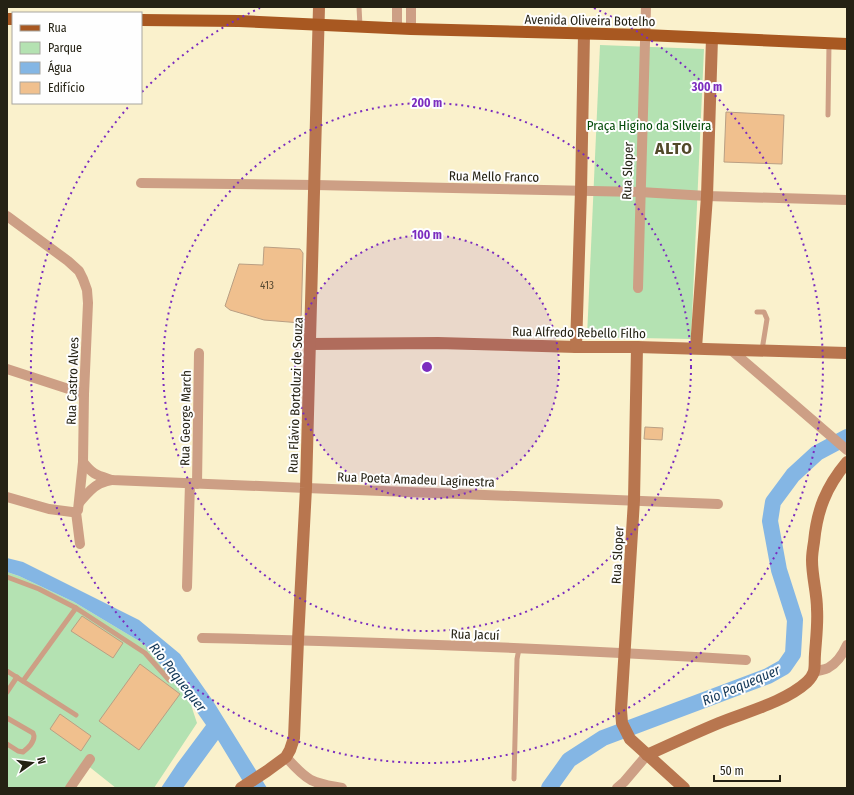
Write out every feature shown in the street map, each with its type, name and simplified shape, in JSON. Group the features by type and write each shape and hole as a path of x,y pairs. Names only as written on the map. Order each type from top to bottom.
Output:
{"main road":[{"name":"Avenida Oliveira Botelho","path":"142,20 239,21 397,29 645,35 847,44"}],"street":[{"name":"Rua Flávio Bortoluzi de Souza","path":"241,788 267,772 286,757 294,738 306,488 319,7"},
{"path":"397,7 397,29"},
{"path":"411,7 411,29"},
{"name":"Rua Sloper","path":"638,288 646,7"},
{"path":"576,347 584,34"},
{"path":"696,348 707,196 712,38"},
{"name":"Rua Mello Franco","path":"141,183 640,192 707,196 847,200"},
{"name":"Rua Castro Alves","path":"7,216 79,271 87,290 88,303 83,462 77,508 80,544"},
{"name":"Rua Alfredo Rebello Filho","path":"310,344 430,343 576,347 696,348 847,353"},
{"name":"Rua Sloper","path":"637,347 634,500 621,710 622,723 630,740 684,788"},
{"path":"731,350 847,450"},
{"name":"Rua George March","path":"187,587 194,484 199,353"},
{"path":"7,368 84,394"},
{"name":"Rua Poeta Amadeu Laginestra","path":"83,462 91,472 98,476 112,480 718,504"},
{"path":"815,672 818,608 812,560 816,525 825,496 833,480 847,462"},
{"name":"Rua Poeta Amadeu Laginestra","path":"77,508 88,492 100,484 112,480"},
{"path":"7,497 49,509 77,508"},
{"name":"Rua Jacuí","path":"202,638 298,640 625,653 746,660"},
{"path":"617,788 647,755 718,723 759,708 795,691 815,672 827,668 834,663 840,657 847,645"},
{"path":"286,757 295,767 311,780 342,788"},
{"path":"70,788 90,759"}],"lane":[{"path":"359,7 360,27"},
{"path":"828,115 829,43"},
{"path":"757,312 764,312 767,319 762,351"},
{"path":"7,577 39,588 76,608 145,653 169,680"},
{"path":"23,681 76,608"},
{"path":"514,779 517,659 519,649"},
{"path":"7,671 76,715"},
{"path":"7,692 17,677"},
{"path":"7,718 33,733 34,736 33,742 23,752 18,751 7,744"}],"green space":[{"name":"Praça Higino da Silveira","path":"600,45 704,49 691,339 587,337"},
{"path":"7,572 19,576 74,602 144,644 190,702 197,723 154,788 116,788 87,765 71,788 7,788"}],"water":[{"path":"7,558 23,562 139,620 180,654 213,701 267,788 247,788 218,740 183,788 161,788 206,725 190,702 144,644 74,602 19,576 7,572"}],"building":[{"path":"726,112 784,115 782,164 724,162"},
{"path":"264,247 300,249 303,253 301,323 264,320 230,310 225,306 239,264 263,265"},
{"path":"645,427 663,428 662,440 644,439"},
{"path":"82,616 123,643 113,658 71,631"},
{"path":"140,664 180,694 139,750 99,721"},
{"path":"60,714 91,736 81,751 50,729"}],"waterway":[{"name":"Rio Paquequer","path":"549,788 569,760 603,738 768,676 784,667 793,654 795,620 779,570 770,521 773,502 793,475 817,453 847,437"}],"district":[{"name":"ALTO","path":"674,148"}]}
